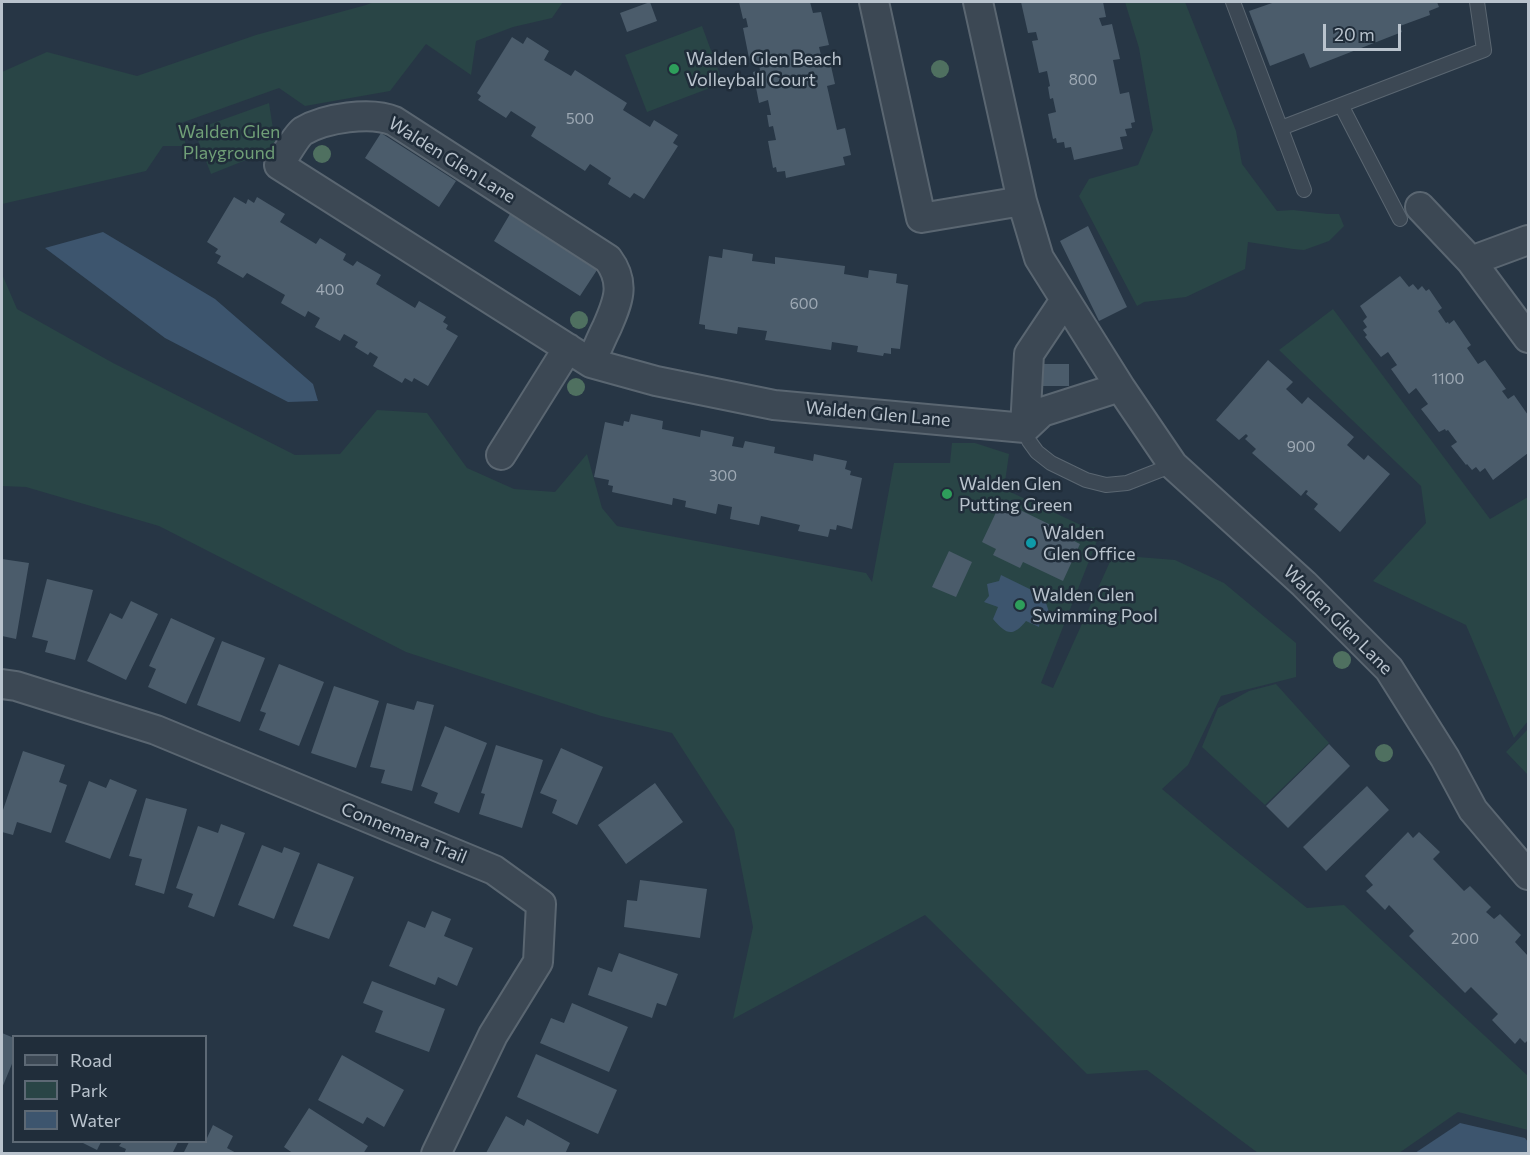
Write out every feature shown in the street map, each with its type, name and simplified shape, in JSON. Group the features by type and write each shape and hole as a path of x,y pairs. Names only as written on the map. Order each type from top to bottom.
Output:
{"street":[{"path":"874,2 921,218 1022,201"},
{"name":"Walden Glen Lane","path":"978,2 1022,201 1039,258 1065,300 1173,465 1304,584 1389,669 1445,758 1473,810 1528,875"},
{"name":"Walden Glen Lane","path":"501,455 579,355 616,305 619,292 614,267 608,259 394,121 384,117 361,116 332,120 302,132 279,165 579,355 656,381 774,405 1025,428"},
{"path":"1410,213 1471,261 1528,338"},
{"path":"1471,261 1528,240"},
{"path":"1025,428 1029,354 1065,300"},
{"path":"1025,428 1042,411 1120,387"},
{"name":"Connemara Trail","path":"2,684 16,686 156,730 494,870 541,904 538,962 493,1035 436,1154"}],"lane":[{"path":"1233,2 1304,190"},
{"path":"1281,128 1484,50 1478,2"},
{"path":"1341,105 1372,162 1410,213"},
{"path":"1025,428 1029,441 1037,452 1051,463 1086,480 1106,485 1127,483 1173,465"}],"green space":[{"path":"374,2 563,2 552,18 513,27 476,41 471,75 426,44 390,91 305,106 279,88 181,123 186,146 163,146 146,171 2,204 2,72 47,52 137,76 256,35"},
{"path":"1125,2 1185,2 1236,131 1242,164 1277,211 1339,214 1344,226 1329,241 1304,250 1248,242 1245,269 1186,297 1144,302 1137,306 1079,196 1089,179 1138,165 1153,130 1139,48"},
{"name":"Walden Glen Beach Volleyball Court","path":"702,26 723,83 647,112 625,55"},
{"name":"Walden Glen Playground","path":"269,103 276,148 211,174 194,130"},
{"path":"2,274 17,309 113,363 295,455 340,454 377,410 427,413 467,468 514,489 555,492 587,454 602,508 617,526 866,573 872,582 894,463 950,463 952,443 975,443 1009,454 1004,489 1085,527 1102,528 1041,683 1053,688 1113,555 1175,560 1224,583 1296,643 1296,677 1221,696 1188,765 1162,789 1307,908 1344,905 1528,1076 1528,1130 1458,1112 1399,1153 1258,1153 1147,1070 1087,1074 925,915 733,1019 753,927 734,829 672,733 601,716 406,652 159,526 26,487 2,486"},
{"path":"1333,309 1490,519 1528,497 1528,721 1514,738 1466,625 1373,581 1426,523 1421,486 1279,350"},
{"path":"1276,684 1329,743 1265,805 1202,747 1218,708 1249,691"},
{"path":"1528,729 1528,775 1506,752"}],"water":[{"path":"103,232 215,299 313,384 318,401 288,402 165,338 45,248"},
{"name":"Walden Glen Swimming Pool","path":"1001,575 1048,598 1046,603 1050,615 1040,620 1039,627 1026,621 1017,630 1009,632 993,619 998,607 984,602 989,596 987,584 999,581"},
{"path":"1460,1123 1525,1138 1528,1142 1528,1153 1415,1153"}],"building":[{"path":"650,2 657,21 627,32 620,13"},
{"path":"739,2 810,2 813,13 821,12 829,45 819,47 822,59 829,57 835,84 827,86 837,130 845,128 851,155 843,157 845,165 786,178 785,171 777,172 776,167 773,168 768,141 776,140 773,126 769,127 767,115 771,115 768,100 759,103 753,72 760,70 758,61 750,63 743,28 748,27 746,18 743,19"},
{"path":"1021,2 1103,2 1106,17 1099,18 1102,26 1112,24 1120,59 1113,60 1120,94 1129,92 1135,122 1131,123 1132,128 1125,129 1127,136 1120,137 1123,149 1074,160 1071,147 1065,148 1064,142 1057,143 1056,138 1053,139 1048,114 1056,112 1053,98 1050,99 1047,71 1039,73 1032,41 1038,40 1036,32 1028,33"},
{"path":"1275,2 1437,2 1439,7 1429,11 1430,15 1400,26 1402,32 1310,68 1304,53 1270,66 1249,11"},
{"path":"512,37 523,44 527,37 549,51 544,60 571,76 575,70 627,103 623,110 650,127 654,120 678,135 673,143 678,146 644,199 634,193 630,198 608,184 611,178 590,164 585,171 531,136 536,127 511,111 506,118 478,100 481,96 477,93"},
{"path":"381,133 456,181 439,207 365,158"},
{"path":"234,197 246,204 248,199 254,203 257,197 285,214 280,222 316,244 320,238 346,254 343,260 353,266 357,261 381,275 376,284 415,308 419,301 446,317 443,322 448,325 446,329 458,336 428,386 414,378 412,382 405,378 402,383 373,366 378,357 370,352 368,355 355,347 358,342 344,334 340,341 315,327 320,318 308,311 305,317 281,303 285,295 247,273 243,278 217,263 221,256 215,253 218,249 207,242"},
{"path":"510,214 597,270 580,296 494,241"},
{"path":"1088,226 1127,307 1099,321 1060,241"},
{"path":"723,249 753,254 752,261 775,264 775,257 845,266 844,274 868,278 869,270 897,274 896,283 908,285 900,349 891,348 891,354 884,353 883,356 857,352 858,346 832,342 831,350 765,340 767,331 738,327 737,334 705,329 705,325 699,324 709,256 722,258"},
{"path":"1400,276 1409,287 1413,284 1418,290 1422,286 1426,291 1429,289 1442,308 1438,311 1446,323 1449,324 1454,320 1471,345 1467,348 1478,364 1485,360 1506,389 1502,391 1508,399 1514,395 1528,415 1528,453 1493,480 1485,468 1480,472 1476,467 1472,470 1466,465 1451,446 1457,442 1448,430 1439,432 1421,409 1428,404 1416,388 1409,394 1391,369 1397,365 1388,352 1381,357 1365,337 1367,335 1363,330 1367,327 1363,321 1367,317 1360,306"},
{"path":"1268,360 1293,382 1286,389 1302,404 1308,397 1354,437 1347,445 1364,460 1368,455 1390,474 1340,532 1314,509 1318,504 1306,494 1308,491 1306,490 1301,496 1252,453 1256,449 1245,439 1248,436 1246,434 1239,440 1216,420"},
{"path":"1042,364 1069,364 1069,386 1042,386"},
{"path":"631,414 663,421 662,429 700,437 701,430 734,437 732,446 743,448 745,441 775,447 774,453 813,461 814,454 847,461 845,469 851,471 850,475 862,478 852,529 837,525 836,530 830,529 828,537 798,531 800,525 761,516 759,525 730,519 732,507 718,504 716,514 685,507 686,501 673,498 672,505 612,492 613,486 608,485 609,480 594,477 605,422 623,426 624,421 629,422"},
{"name":"Walden Glen Office","path":"1000,504 1015,510 1016,508 1061,530 1060,534 1080,544 1063,581 1023,562 1020,568 993,555 996,549 982,542"},
{"path":"949,551 972,562 956,597 932,587"},
{"path":"2,559 29,563 16,639 2,636"},
{"path":"47,579 93,590 75,660 45,652 48,641 32,637"},
{"path":"131,601 158,614 126,680 87,661 110,613 122,619"},
{"path":"171,618 215,638 186,704 148,687 156,669 149,666"},
{"path":"222,641 265,658 240,722 197,705"},
{"path":"279,664 324,682 299,746 259,730 266,713 260,711"},
{"path":"334,686 379,701 356,768 311,753"},
{"path":"417,701 434,705 412,791 381,783 385,770 370,767 387,703 414,710"},
{"path":"445,726 487,743 459,813 434,803 438,793 421,786"},
{"path":"1329,744 1350,766 1288,828 1266,806"},
{"path":"496,745 543,760 522,828 479,814 485,794 481,793"},
{"path":"561,748 603,767 577,825 552,813 557,800 540,793"},
{"path":"23,751 65,765 59,782 67,785 51,833 17,822 13,835 2,832 2,813"},
{"path":"110,779 137,790 110,859 65,842 89,781 106,788"},
{"path":"655,783 683,822 626,864 598,825"},
{"path":"1367,786 1389,810 1326,871 1303,847"},
{"path":"146,798 187,809 164,894 135,885 142,859 129,856"},
{"path":"221,824 245,833 214,917 188,907 193,894 176,888 198,826 218,833"},
{"path":"1408,832 1413,838 1419,832 1440,852 1433,859 1464,891 1470,886 1491,907 1486,912 1494,919 1500,914 1521,935 1515,942 1528,956 1528,1040 1525,1043 1520,1038 1515,1044 1492,1020 1498,1014 1471,987 1465,993 1409,936 1414,931 1389,905 1385,910 1366,891 1373,885 1365,876"},
{"path":"262,845 282,853 284,847 300,853 274,919 238,905"},
{"path":"318,863 354,877 329,939 293,926"},
{"path":"640,880 707,889 700,938 624,927 627,900 637,901"},
{"path":"432,911 451,919 444,936 473,948 457,986 438,977 435,985 389,966 408,921 425,928"},
{"path":"619,953 678,974 666,1006 657,1003 652,1018 588,995 598,967 612,972"},
{"path":"372,981 445,1009 429,1052 375,1032 383,1011 363,1003"},
{"path":"572,1003 628,1027 609,1072 540,1043 551,1018 564,1023"},
{"path":"2,1033 12,1037 12,1064 2,1088"},
{"path":"536,1054 617,1090 598,1134 517,1097"},
{"path":"342,1055 404,1090 384,1127 367,1117 363,1124 318,1100"},
{"path":"309,1108 368,1146 363,1154 294,1154 284,1147"},
{"path":"506,1116 524,1126 527,1119 570,1143 565,1154 487,1154"},
{"path":"213,1125 233,1136 227,1148 238,1154 183,1154 188,1143 207,1143"},
{"path":"83,1143 100,1143 97,1150"},
{"path":"121,1143 178,1143 172,1154 124,1154 126,1149 119,1146"}],"place":[{"name":"Walden Glen Beach Volleyball Court","path":"674,69"},
{"name":"Walden Glen Putting Green","path":"947,494"},
{"name":"Walden Glen Office","path":"1031,543"},
{"name":"Walden Glen Swimming Pool","path":"1020,605"}]}
